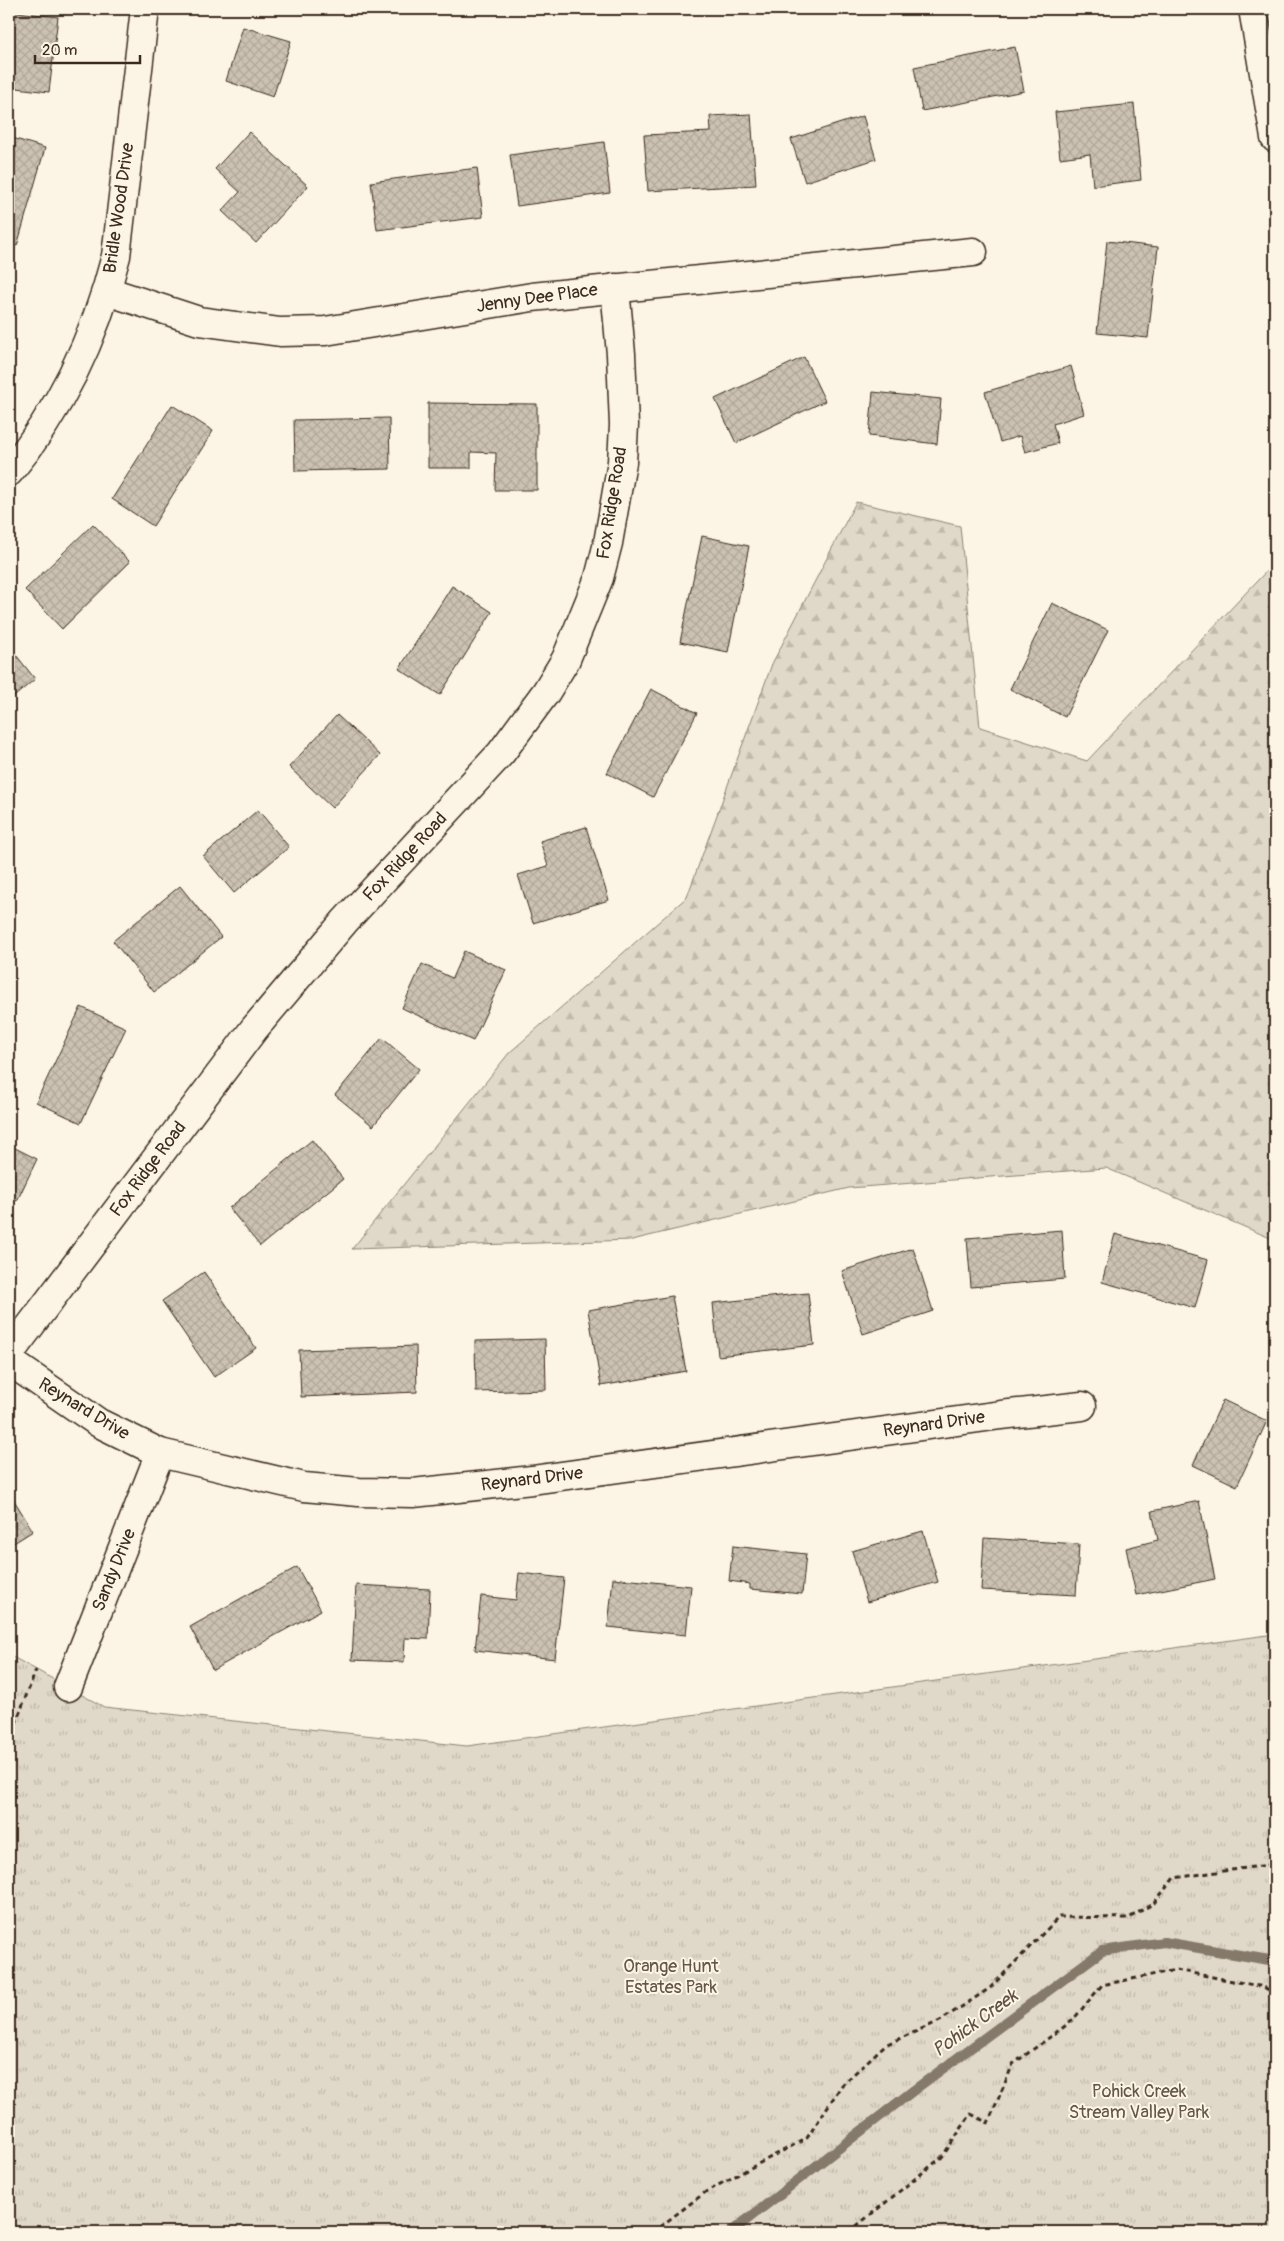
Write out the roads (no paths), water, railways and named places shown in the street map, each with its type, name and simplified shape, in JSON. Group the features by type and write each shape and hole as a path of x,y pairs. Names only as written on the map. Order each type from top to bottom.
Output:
{"street":[{"name":"Bridle Wood Drive","path":"9,472 25,453 58,402 95,327 107,291 116,256 145,9"},
{"path":"1253,9 1275,138"},
{"name":"Jenny Dee Place","path":"107,291 199,321 280,332 325,331 532,297 973,252"},
{"name":"Fox Ridge Road","path":"9,1354 254,1029 345,921 501,753 546,692 566,659 599,578 608,543 622,462 624,425 621,354 615,288"},
{"name":"Reynard Drive","path":"9,1361 99,1423 160,1453 304,1487 359,1492 413,1493 542,1479 1000,1415 1082,1406"},
{"name":"Sandy Drive","path":"68,1687 160,1453"}],"waterway":[{"name":"Pohick Creek","path":"731,2232 914,2090 1102,1951 1164,1942 1275,1961"}],"park label":[{"name":"Orange Hunt Estates Park","path":"671,1976"},
{"name":"Pohick Creek Stream Valley Park","path":"1139,2101"}]}
